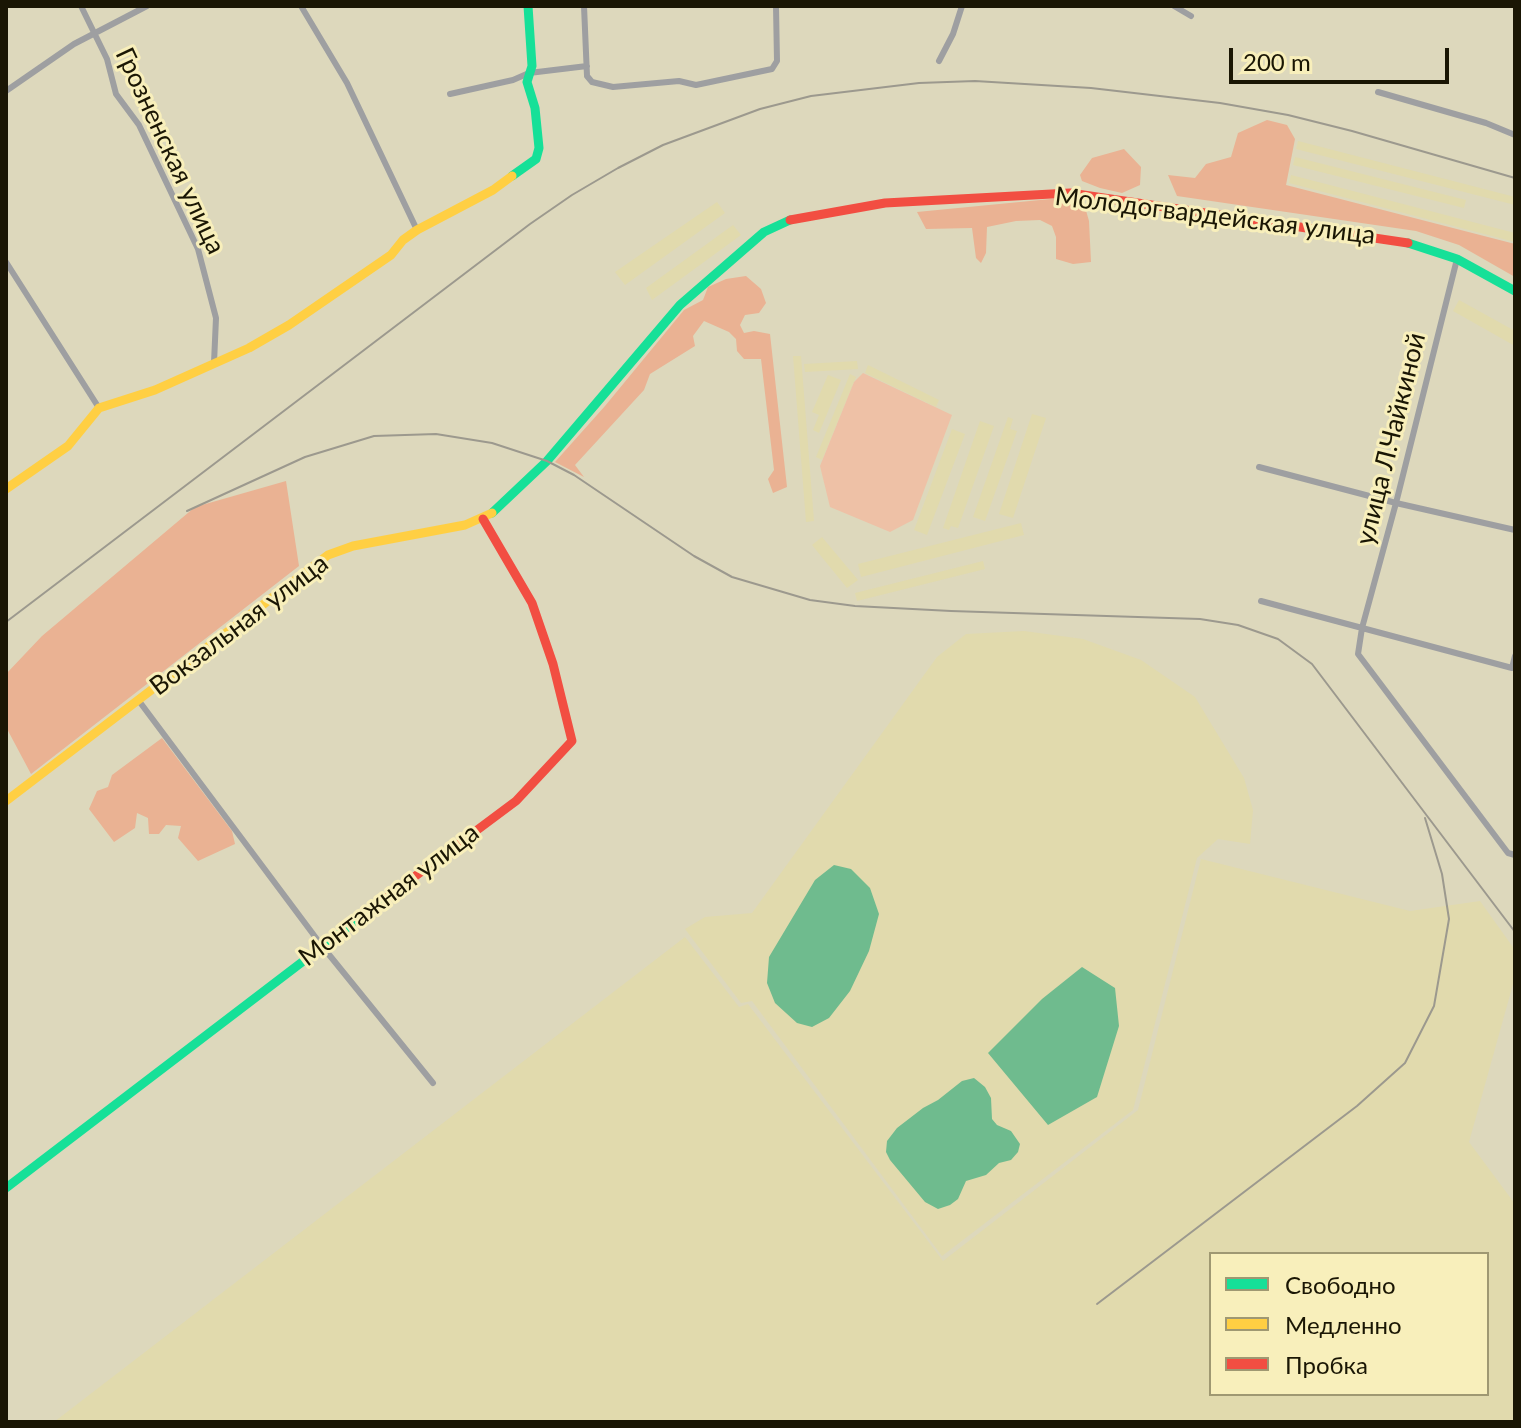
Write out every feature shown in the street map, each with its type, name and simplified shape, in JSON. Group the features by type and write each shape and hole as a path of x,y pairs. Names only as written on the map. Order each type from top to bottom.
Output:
{"street":[{"name":"Грозненская улица","path":"81,6 107,59 116,94 139,125 198,249 216,318 214,363"},
{"path":"6,91 94,33 147,6"},
{"path":"301,6 347,83 417,230"},
{"path":"6,489 68,446 99,408 155,390 249,348 289,325 391,255 403,240 417,230 493,190 536,159 539,148 535,108 527,82 532,66 528,6"},
{"path":"584,6 588,80 613,87 679,81 696,85 776,66 776,6"},
{"path":"939,61 953,34 962,6"},
{"path":"1174,6 1191,16"},
{"path":"450,94 513,80 529,73 587,66"},
{"path":"1378,92 1486,123 1515,135"},
{"name":"Молодогвардейская улица","path":"764,232 794,218 847,207 1070,193 1391,239 1457,259 1515,291"},
{"name":"Вокзальная улица","path":"6,801 328,555 353,546 483,519 518,492 547,461 680,305 764,232"},
{"name":"улица Л.Чайкиной","path":"1362,628 1457,259"},
{"path":"6,262 99,408"},
{"path":"1259,467 1515,530"},
{"name":"Монтажная улица","path":"6,1188 516,801 572,741 553,664 532,603 483,519"},
{"path":"1261,601 1512,668 1515,656"},
{"path":"1362,628 1358,654 1508,853 1515,855"},
{"path":"139,701 322,946 433,1083"}],"shaded area":[{"path":"1267,120 1287,125 1295,139 1286,185 1515,244 1515,277 1459,245 1416,231 1177,196 1168,175 1195,178 1206,164 1231,157 1238,133"},
{"path":"1298,141 1515,197 1515,205 1296,149"},
{"path":"1124,149 1141,167 1140,185 1122,193 1082,181 1080,175 1092,158"},
{"path":"1295,157 1466,200 1464,208 1293,165"},
{"path":"1291,175 1515,233 1515,242 1289,183"},
{"path":"1071,197 1085,207 1089,221 1091,262 1073,264 1056,259 1056,237 1052,226 1040,220 987,227 986,253 981,263 976,258 972,228 926,229 917,212"},
{"path":"717,202 725,213 625,285 615,272"},
{"path":"733,225 741,235 652,300 646,288"},
{"path":"746,276 761,289 766,303 759,313 745,315 740,325 744,333 770,334 787,487 773,493 768,479 774,470 761,359 744,359 737,351 736,339 729,332 704,321 693,336 695,346 650,374 644,390 575,465 584,477 555,462 684,310 703,300 708,287 726,279"},
{"path":"1459,300 1515,331 1515,346 1453,311"},
{"path":"793,356 801,356 814,521 806,522"},
{"path":"857,361 858,369 805,372 804,364"},
{"path":"868,365 939,400 936,407 865,373"},
{"path":"863,373 952,415 913,520 890,532 830,507 820,466 854,382"},
{"path":"850,374 856,377 822,460 816,457"},
{"path":"828,375 841,380 819,433 813,430 819,415 812,412"},
{"path":"1032,414 1046,418 1013,518 999,514"},
{"path":"1008,417 1013,419 1010,429 1017,431 985,521 973,517"},
{"path":"980,421 994,426 958,528 951,526 949,530 943,528"},
{"path":"952,429 965,434 927,535 914,530"},
{"path":"286,481 299,566 31,774 6,727 6,674 42,636 195,507"},
{"path":"1021,523 1024,535 861,577 858,564"},
{"path":"822,537 858,580 847,588 812,545"},
{"path":"983,561 985,569 857,601 855,593"},
{"path":"1024,631 1083,639 1141,660 1195,697 1244,778 1253,810 1250,844 1218,839 1197,858 1133,1110 942,1256 752,1001 741,1003 685,929 705,917 752,913 937,657 966,634"},
{"path":"162,738 232,831 235,844 198,861 178,838 181,826 166,825 159,834 149,834 148,818 137,813 135,828 114,842 89,809 97,791 108,787 112,775"},
{"path":"1201,859 1410,911 1480,901 1515,950 1515,977 1469,1142 1515,1204 1515,1422 54,1422 685,937 739,1007 748,1004 943,1261 1138,1110"},
{"path":"834,865 851,869 870,888 879,914 869,951 850,991 829,1018 812,1027 797,1023 775,1003 767,983 769,957 815,880"},
{"path":"1082,967 1115,988 1119,1026 1097,1097 1048,1125 988,1053 1042,999"},
{"path":"974,1078 985,1087 991,1098 992,1119 997,1125 1011,1131 1020,1144 1018,1152 1011,1160 999,1163 986,1175 966,1181 958,1199 938,1209 925,1202 890,1160 886,1152 887,1141 897,1128 923,1108 962,1081"}],"railway":[{"path":"6,622 572,195 663,145 760,109 811,96 919,83 975,81 1091,88 1220,103 1288,115 1515,178"},
{"path":"187,511 305,457 374,436 436,434 492,443 547,461 574,475 694,556 732,577 810,600 855,606 951,611 1200,619 1238,625 1278,639 1312,664 1515,932"},
{"path":"1097,1304 1357,1106 1405,1063 1434,1006 1449,919 1442,874 1425,818"}],"traffic: fast":[{"path":"512,176 536,159 539,148 535,108 527,82 532,66 528,6"},
{"path":"492,513 547,461 680,305 764,232 790,220"},
{"path":"1408,243 1457,259 1515,291"},
{"path":"6,1188 386,898"}],"traffic: slow":[{"path":"6,489 68,446 99,408 155,390 249,348 289,325 391,255 403,240 417,230 493,190 512,176"},
{"path":"6,801 328,555 353,546 465,525 492,513"}],"traffic: jam":[{"path":"790,220 885,203 1070,193 1408,243"},
{"path":"386,898 516,801 572,741 553,664 532,603 483,519"}]}
